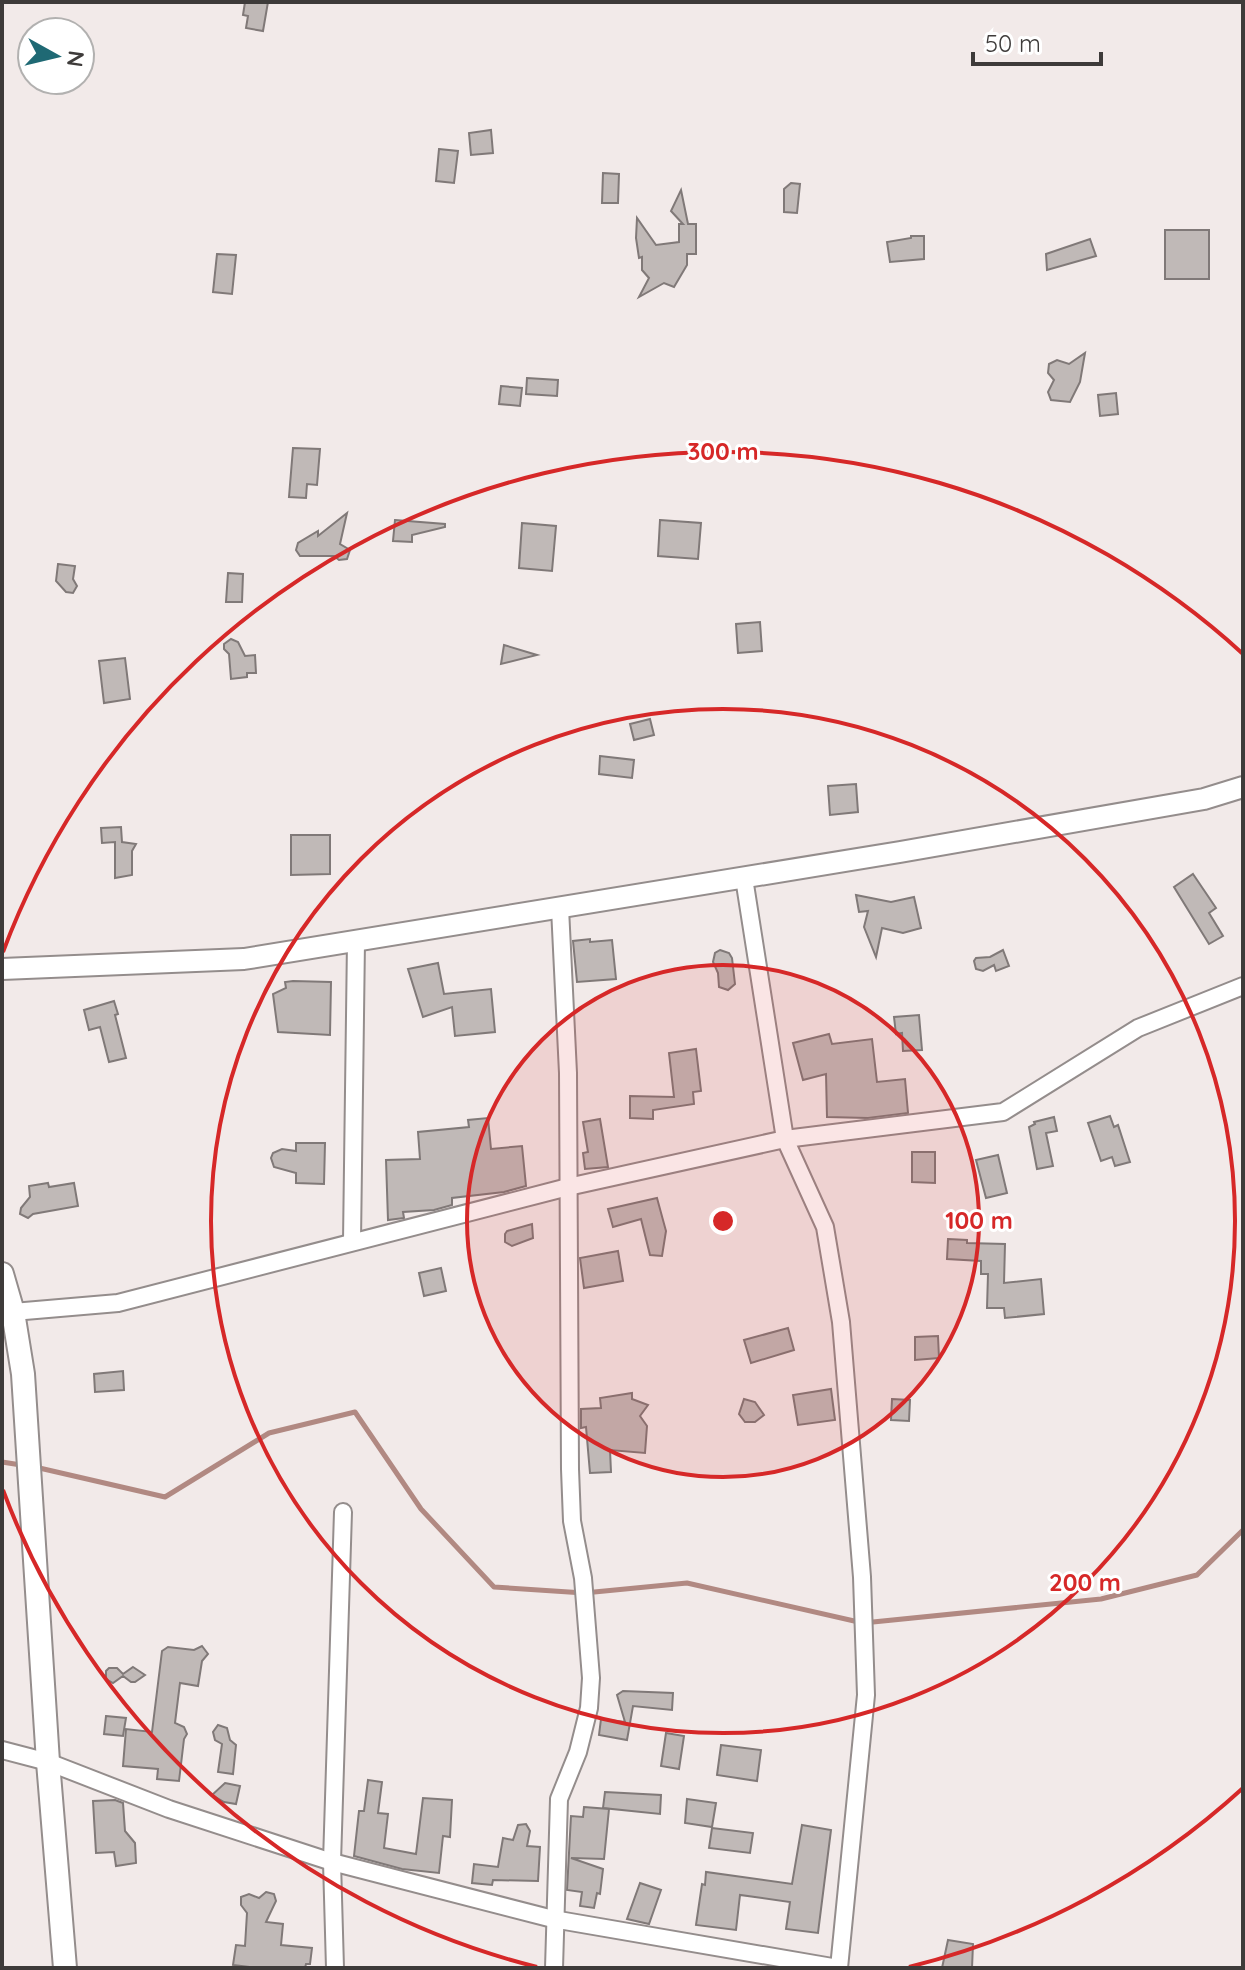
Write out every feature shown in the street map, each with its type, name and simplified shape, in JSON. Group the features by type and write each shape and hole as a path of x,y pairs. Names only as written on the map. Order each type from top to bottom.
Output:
{"main road":[{"path":"2,1274 13,1312 26,1405 48,1762 65,1968"}],"street":[{"path":"2,969 244,959 1204,799 1243,787"},
{"path":"2,1750 48,1762 169,1809 332,1862 553,1919 839,1968 866,1695 862,1577 841,1322 825,1227 785,1139 744,878"},
{"path":"554,1968 553,1919 559,1799 582,1737 589,1708 591,1678 583,1578 572,1521 570,1482 568,1073 560,908"},
{"path":"352,1241 356,941"},
{"path":"13,1312 118,1303 568,1187 785,1139 1003,1112 1138,1028 1243,986"},
{"path":"335,1968 332,1862 343,1512"}],"building":[{"path":"245,2 268,2 263,31 246,28 248,16 243,15"},
{"path":"491,130 493,153 471,155 469,133"},
{"path":"439,149 458,151 454,183 436,181"},
{"path":"603,173 619,174 618,203 602,203"},
{"path":"791,183 800,184 797,213 784,212 784,189"},
{"path":"681,190 688,224 696,224 696,254 687,254 687,265 674,287 664,283 639,297 649,278 642,270 642,257 639,258 637,218 656,245 679,242 679,224 683,224 671,211"},
{"path":"1165,230 1209,230 1209,279 1165,279"},
{"path":"924,236 924,259 890,262 887,242"},
{"path":"1090,239 1096,256 1047,270 1046,254"},
{"path":"217,254 236,255 232,294 213,292"},
{"path":"1085,353 1080,382 1070,402 1051,400 1048,392 1054,380 1048,373 1049,364 1057,360 1069,364"},
{"path":"527,378 558,380 557,396 526,394"},
{"path":"501,386 522,388 520,406 499,404"},
{"path":"1116,393 1118,414 1100,416 1098,395"},
{"path":"293,448 320,449 317,485 307,484 306,498 289,497"},
{"path":"347,513 340,544 350,550 347,559 300,556 296,550 298,543 318,531 318,536"},
{"path":"395,520 445,524 445,527 412,535 412,542 393,541"},
{"path":"660,520 701,523 698,559 658,556"},
{"path":"522,523 556,526 552,571 519,568"},
{"path":"58,564 75,566 73,579 77,586 73,593 66,592 56,581"},
{"path":"228,573 243,574 242,602 226,602"},
{"path":"760,622 762,651 738,653 736,624"},
{"path":"231,639 238,642 245,656 255,655 256,673 231,679 229,654 224,644"},
{"path":"504,645 537,655 501,664"},
{"path":"125,658 130,699 104,703 99,661"},
{"path":"650,719 654,735 634,740 630,724"},
{"path":"600,756 634,760 632,778 599,774"},
{"path":"856,784 858,812 830,815 828,786"},
{"path":"121,827 122,842 136,844 132,851 132,875 115,878 115,842 102,843 101,828"},
{"path":"291,835 330,835 330,874 291,875"},
{"path":"1193,874 1216,908 1209,913 1223,936 1209,944 1174,887"},
{"path":"856,895 891,902 914,897 921,928 903,933 882,928 876,957 864,927 868,911 859,912"},
{"path":"590,939 590,942 612,940 616,979 577,982 573,941"},
{"path":"720,950 729,953 732,958 735,984 728,990 719,987 713,962 715,953"},
{"path":"1003,950 1009,966 996,971 994,965 983,971 976,969 976,958 990,957"},
{"path":"438,963 444,994 491,989 495,1032 455,1036 452,1007 423,1017 408,969"},
{"path":"285,982 331,982 330,1035 278,1032 273,994 286,988"},
{"path":"114,1001 126,1058 109,1062 100,1027 89,1030 84,1010"},
{"path":"919,1015 922,1050 903,1051 902,1033 896,1034 894,1017"},
{"path":"829,1034 832,1044 872,1039 877,1082 905,1079 908,1113 868,1118 827,1117 826,1074 803,1080 793,1043"},
{"path":"696,1049 701,1091 693,1092 694,1104 653,1110 653,1119 630,1118 630,1096 674,1097 669,1053"},
{"path":"1110,1116 1114,1127 1118,1125 1130,1162 1115,1166 1112,1157 1101,1161 1088,1123"},
{"path":"1054,1117 1057,1131 1046,1133 1053,1166 1037,1169 1029,1127 1034,1122"},
{"path":"488,1118 491,1149 522,1146 526,1186 504,1192 452,1198 452,1205 434,1210 403,1212 404,1218 388,1220 386,1160 420,1159 418,1132 469,1127 468,1120"},
{"path":"600,1119 608,1167 585,1169 583,1153 588,1152 583,1122"},
{"path":"296,1143 325,1143 324,1184 296,1183 296,1173 274,1167 273,1153 282,1149 296,1151"},
{"path":"912,1152 935,1152 935,1183 912,1182"},
{"path":"998,1155 1007,1193 986,1198 976,1160"},
{"path":"48,1183 49,1187 74,1183 78,1206 33,1214 28,1218 20,1214 30,1197 29,1186"},
{"path":"657,1198 666,1231 662,1256 650,1255 641,1219 613,1227 608,1209"},
{"path":"532,1224 533,1238 512,1246 505,1242 507,1231"},
{"path":"948,1239 1005,1244 1004,1283 1041,1279 1044,1314 1005,1318 1004,1308 987,1308 988,1274 981,1274 981,1261 947,1259"},
{"path":"618,1251 623,1281 584,1288 580,1258"},
{"path":"441,1268 446,1291 424,1296 419,1273"},
{"path":"788,1328 794,1350 751,1363 744,1340"},
{"path":"938,1336 939,1358 915,1360 915,1337"},
{"path":"123,1371 124,1390 95,1392 94,1374"},
{"path":"831,1389 835,1420 798,1425 793,1395"},
{"path":"632,1393 632,1399 648,1405 640,1416 647,1426 645,1453 610,1450 611,1472 590,1473 586,1427 581,1428 581,1409 601,1408 600,1398"},
{"path":"744,1399 755,1402 764,1415 755,1422 745,1422 739,1414"},
{"path":"892,1399 910,1400 909,1421 891,1420"},
{"path":"202,1646 208,1654 202,1661 198,1686 180,1683 175,1723 184,1727 187,1734 179,1781 157,1779 158,1769 123,1766 126,1729 152,1732 162,1651 168,1647 194,1650"},
{"path":"133,1667 145,1675 135,1682 123,1676 113,1683 106,1679 109,1668 117,1668 123,1674"},
{"path":"623,1691 673,1693 672,1710 633,1706 627,1740 599,1735 601,1719 625,1722 617,1695"},
{"path":"106,1716 126,1718 123,1736 104,1734"},
{"path":"218,1725 227,1728 230,1740 236,1745 233,1774 218,1772 222,1744 215,1740 213,1732"},
{"path":"666,1733 684,1736 679,1769 661,1766"},
{"path":"721,1745 761,1750 757,1781 717,1775"},
{"path":"368,1780 382,1782 378,1813 388,1814 384,1848 416,1854 423,1798 452,1800 450,1837 443,1836 439,1873 402,1869 354,1856 359,1811 364,1811"},
{"path":"225,1783 240,1786 236,1804 212,1795"},
{"path":"605,1792 661,1795 660,1814 603,1808"},
{"path":"687,1799 716,1803 712,1827 685,1823"},
{"path":"115,1800 123,1803 125,1831 135,1843 136,1863 116,1866 114,1852 96,1853 93,1801"},
{"path":"584,1807 609,1809 604,1859 571,1858 603,1869 600,1894 597,1893 594,1908 580,1906 582,1892 567,1890 571,1816 583,1817"},
{"path":"526,1824 530,1831 527,1846 540,1847 538,1881 493,1880 492,1885 472,1883 474,1864 498,1867 503,1838 513,1840 518,1825"},
{"path":"802,1825 831,1830 818,1933 786,1929 790,1902 740,1895 736,1930 696,1925 706,1872 792,1884"},
{"path":"712,1828 753,1833 750,1853 709,1848"},
{"path":"640,1883 661,1890 649,1924 627,1919"},
{"path":"266,1892 274,1894 276,1901 266,1922 283,1924 281,1945 312,1948 310,1964 306,1964 305,1968 233,1965 236,1945 245,1946 247,1913 241,1905 241,1897 249,1894 259,1898"},
{"path":"948,1940 973,1944 972,1968 942,1968"}],"waterway":[{"path":"35,1467 165,1497 269,1433 355,1412 421,1509 494,1587 584,1593 687,1583 863,1623 1101,1599 1197,1575 1243,1530"},
{"path":"2,1462 21,1465"}]}
